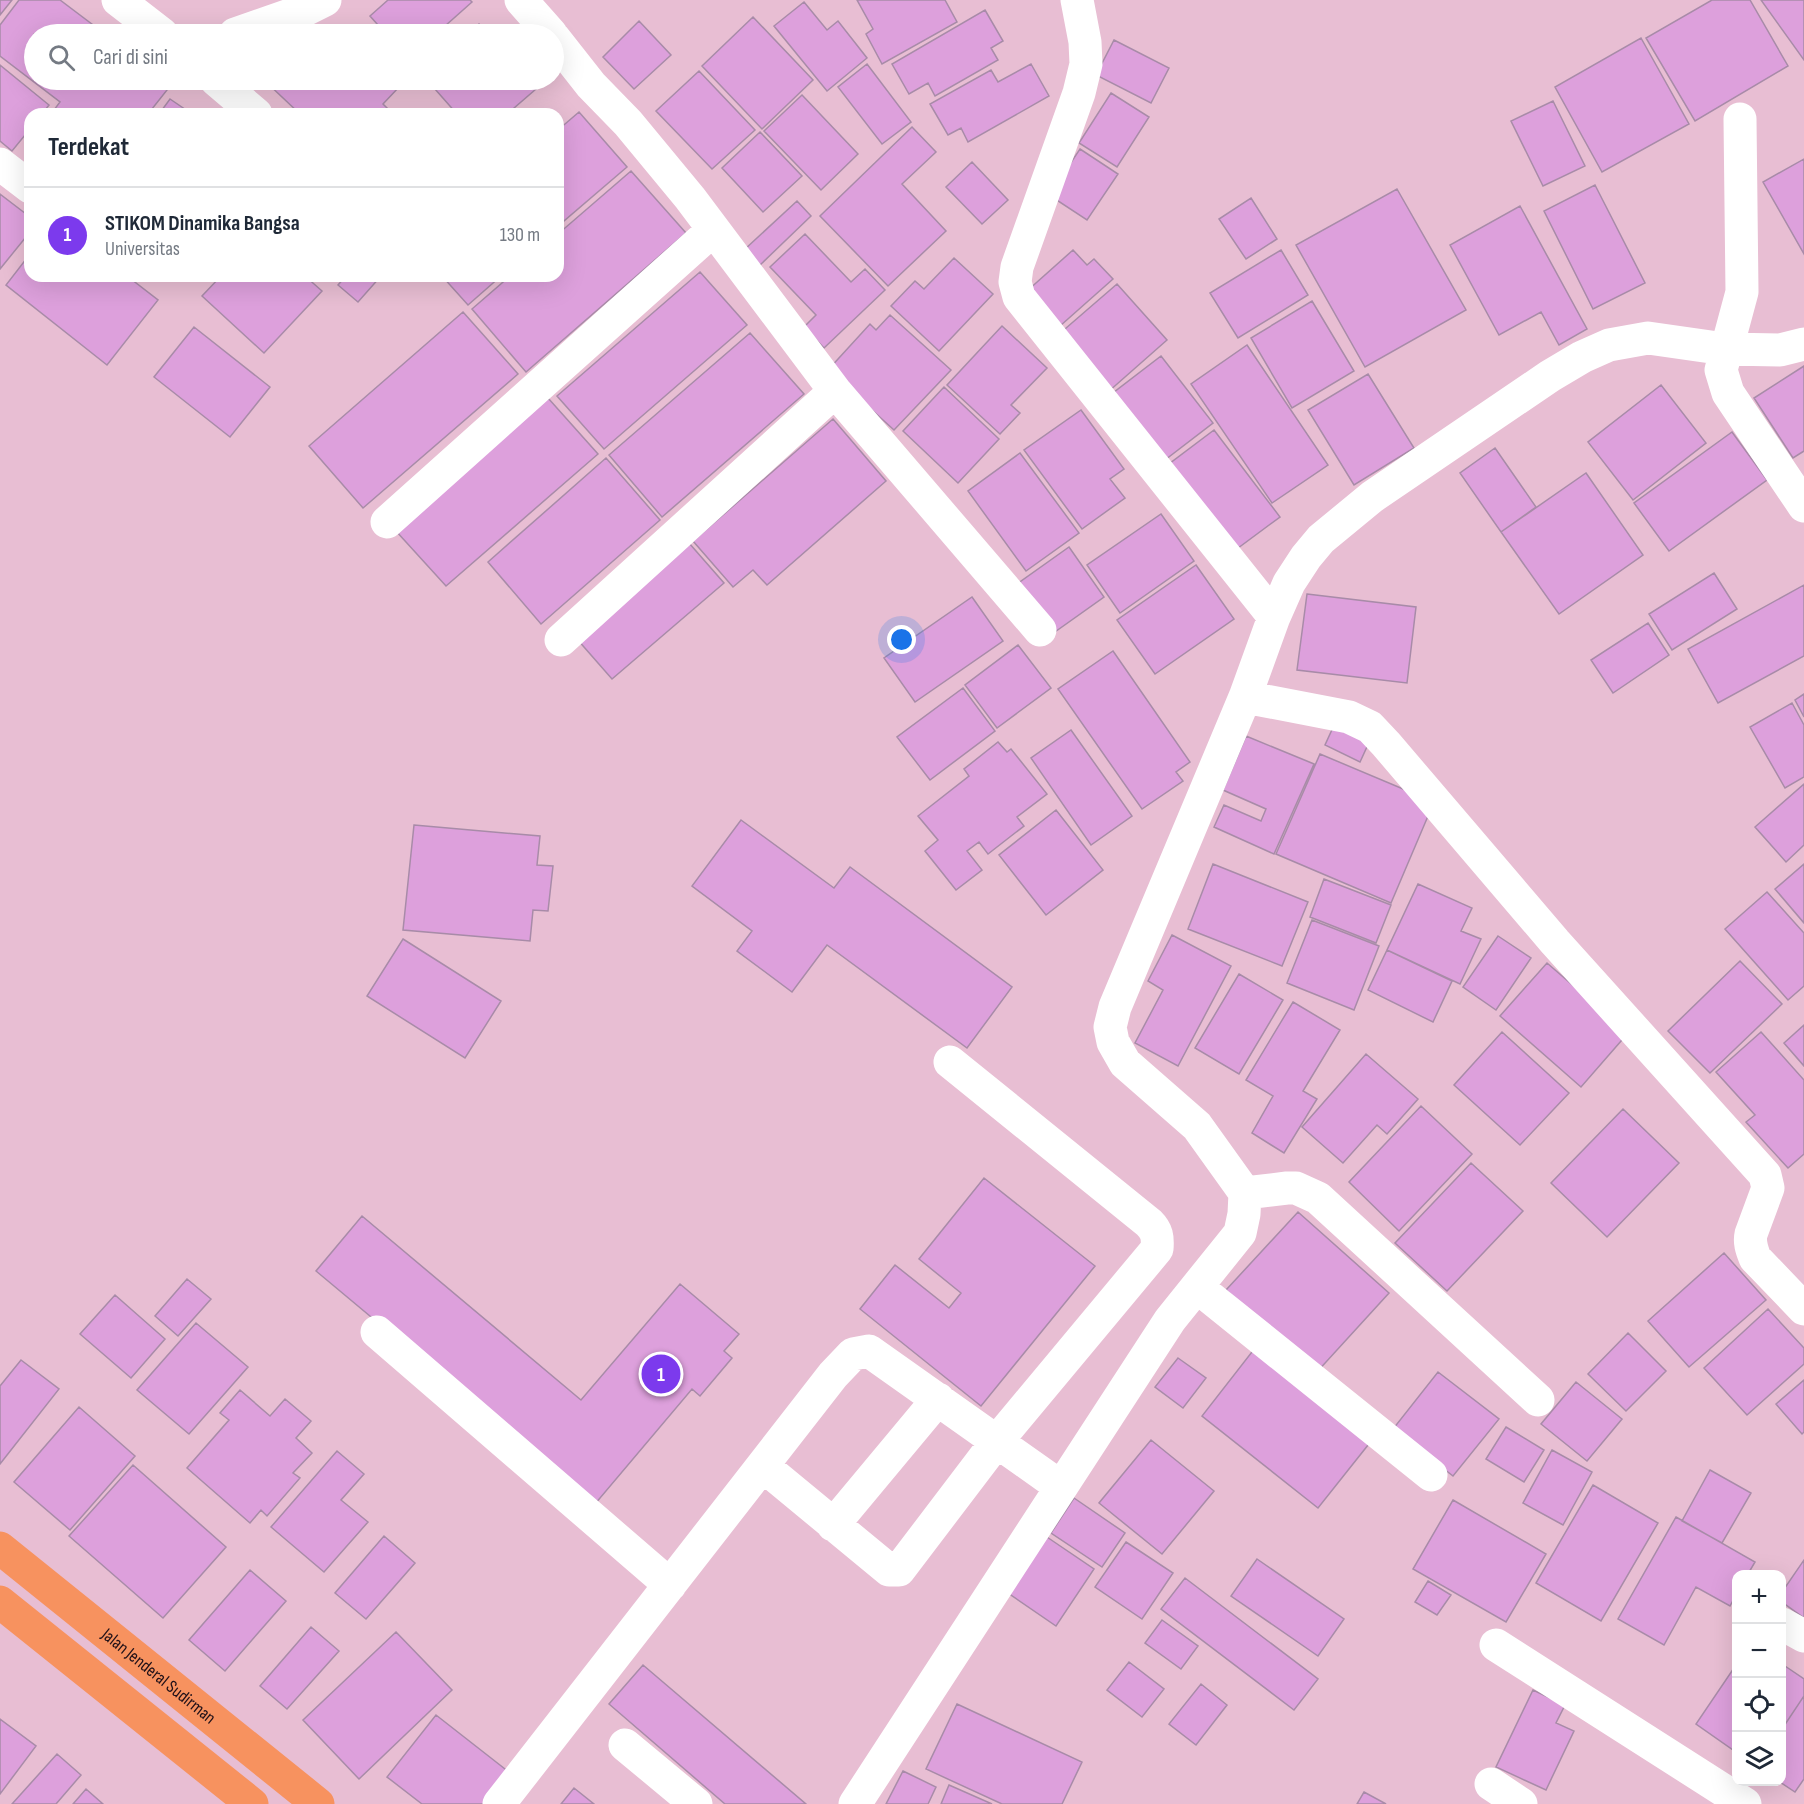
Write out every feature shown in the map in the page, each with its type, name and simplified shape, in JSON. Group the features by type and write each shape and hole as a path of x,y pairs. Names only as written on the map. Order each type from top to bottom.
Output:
{"highway":[{"name":"Jalan Jenderal Sudirman","path":"0,1548 318,1804"},
{"path":"0,1602 252,1804"}],"street":[{"path":"118,0 149,24"},
{"path":"264,24 307,9 325,0"},
{"path":"521,0 542,24"},
{"path":"1077,0 1085,42 1086,64 1017,267 1015,282 1019,297 1274,617"},
{"path":"564,51 690,198 835,391 1040,630"},
{"path":"227,90 246,108"},
{"path":"1740,119 1742,292 1721,370 1728,393 1804,506"},
{"path":"0,164 24,182"},
{"path":"387,522 713,230"},
{"path":"855,1804 1170,1320 1240,1233 1245,1192 1197,1126 1125,1063 1113,1042 1110,1027 1115,1007 1245,697 1289,583 1306,557 1322,539 1372,497 1550,376 1582,357 1609,345 1648,338 1725,349 1780,350 1804,344"},
{"path":"561,640 835,391"},
{"path":"1245,697 1349,717 1370,727 1386,744 1555,942 1765,1175 1768,1188 1751,1234 1752,1251 1755,1258 1804,1310"},
{"path":"763,1466 890,1570 899,1570 998,1441 1154,1254 1158,1239 1149,1223 950,1062"},
{"path":"1245,1192 1296,1188 1318,1198 1538,1400"},
{"path":"1197,1287 1431,1475"},
{"path":"377,1332 670,1585"},
{"path":"499,1804 833,1375 853,1354 869,1351 1061,1487"},
{"path":"833,1524 938,1399"},
{"path":"1786,1626 1804,1636"},
{"path":"1496,1645 1745,1804"},
{"path":"625,1745 696,1804"},
{"path":"1491,1784 1521,1804"}],"building":[{"path":"0,0 12,0 0,15"},
{"path":"19,0 60,0 92,24 24,24 24,74 0,56 0,25"},
{"path":"388,0 470,0 472,2 447,24 377,24 370,16"},
{"path":"857,0 945,0 957,22 882,64 866,34 873,29"},
{"path":"1712,0 1750,0 1788,66 1695,121 1646,38"},
{"path":"1761,0 1804,0 1804,60"},
{"path":"804,2 827,30 838,21 867,58 827,91 774,26"},
{"path":"985,10 1003,41 991,48 998,60 935,96 928,83 909,94 892,64"},
{"path":"753,17 813,80 762,129 702,66"},
{"path":"639,21 671,55 634,89 603,57"},
{"path":"1641,38 1689,124 1602,172 1555,87"},
{"path":"1114,40 1169,68 1151,103 1096,75"},
{"path":"867,64 911,122 882,144 838,87"},
{"path":"1031,64 1049,96 968,142 961,128 948,135 930,104 991,70 998,82"},
{"path":"0,65 24,85 24,90 31,90 49,105 47,108 24,108 24,136 12,151 0,141"},
{"path":"699,71 755,130 712,169 656,111"},
{"path":"44,90 167,90 153,108 56,108 60,102"},
{"path":"275,90 396,90 383,104 387,108 294,108"},
{"path":"436,90 535,90 514,108 452,108"},
{"path":"1111,93 1149,117 1117,167 1079,143"},
{"path":"802,95 858,154 821,190 764,131"},
{"path":"170,99 183,108 163,108"},
{"path":"1553,101 1585,166 1543,186 1511,121"},
{"path":"579,112 627,167 564,221 564,125"},
{"path":"912,127 936,152 902,184 946,231 888,286 820,216"},
{"path":"760,132 802,176 763,212 722,168"},
{"path":"1080,149 1118,174 1087,220 1049,195"},
{"path":"1804,159 1804,254 1763,182"},
{"path":"972,162 1008,200 982,224 946,187"},
{"path":"631,171 686,233 526,372 472,309 503,282 564,282 564,229"},
{"path":"1595,185 1645,283 1593,309 1544,211"},
{"path":"1397,189 1466,310 1365,367 1296,245"},
{"path":"0,194 24,212 24,239 0,269"},
{"path":"1251,198 1277,239 1246,259 1219,219"},
{"path":"797,201 811,216 759,266 744,250"},
{"path":"1520,206 1587,329 1559,345 1541,312 1499,335 1450,245"},
{"path":"805,234 851,282 865,269 885,290 824,348 804,327 816,315 770,267"},
{"path":"1073,250 1087,265 1094,259 1113,279 1060,326 1027,291"},
{"path":"1281,250 1308,295 1238,338 1210,293"},
{"path":"954,258 993,294 939,351 891,306 915,281 924,289"},
{"path":"24,262 24,282 135,282 158,300 107,365 6,285"},
{"path":"700,272 747,325 604,449 557,396"},
{"path":"215,282 312,282 322,291 264,353 202,296"},
{"path":"341,282 376,282 358,302 338,285"},
{"path":"447,282 494,282 468,305"},
{"path":"1117,284 1167,340 1108,392 1058,335"},
{"path":"1312,301 1354,371 1292,408 1251,338"},
{"path":"463,312 518,374 363,508 309,446"},
{"path":"890,315 951,370 894,430 828,370 870,324 876,330"},
{"path":"1002,326 1047,368 1011,405 1020,413 1000,434 947,385"},
{"path":"194,327 270,387 230,437 154,377"},
{"path":"750,333 804,394 662,517 609,455"},
{"path":"1247,345 1328,465 1272,503 1191,384"},
{"path":"1161,356 1213,423 1161,463 1109,396"},
{"path":"1804,366 1804,451 1793,458 1754,398"},
{"path":"1368,374 1414,448 1354,485 1308,410"},
{"path":"1661,385 1706,443 1633,500 1588,442"},
{"path":"944,387 999,439 958,483 903,431"},
{"path":"548,398 598,454 446,586 396,531"},
{"path":"1081,410 1124,469 1110,479 1125,498 1082,529 1024,450"},
{"path":"833,419 886,481 767,585 753,570 733,587 693,541"},
{"path":"1214,430 1280,517 1230,554 1165,467"},
{"path":"1732,432 1767,480 1669,551 1634,503"},
{"path":"1495,448 1536,507 1501,532 1460,473"},
{"path":"1020,453 1079,533 1026,571 968,491"},
{"path":"606,458 660,520 541,624 488,562"},
{"path":"1586,473 1643,555 1559,614 1501,532"},
{"path":"1161,514 1194,561 1120,613 1087,565"},
{"path":"689,543 724,583 612,679 577,639"},
{"path":"1069,547 1104,597 1052,634 1017,584"},
{"path":"1196,565 1234,619 1155,674 1117,620"},
{"path":"1714,573 1737,609 1672,650 1649,614"},
{"path":"1804,585 1804,656 1718,703 1688,649"},
{"path":"1307,594 1416,607 1407,683 1297,670"},
{"path":"972,597 1003,641 915,702 884,658"},
{"path":"1648,623 1669,655 1613,693 1591,660"},
{"path":"1018,645 1051,688 997,728 965,685"},
{"path":"1113,651 1190,762 1176,772 1183,781 1142,809 1058,689"},
{"path":"963,688 995,731 930,780 897,737"},
{"path":"1804,694 1804,717 1795,700"},
{"path":"1792,703 1804,725 1804,777 1785,788 1750,727"},
{"path":"1336,721 1371,738 1360,762 1325,745"},
{"path":"1071,730 1132,816 1091,845 1031,758"},
{"path":"1246,736 1314,764 1274,854 1214,827 1224,805 1261,821 1266,809 1223,790"},
{"path":"998,742 1007,752 1011,749 1047,794 1017,817 1024,826 988,854 979,842 967,851 982,870 956,890 925,851 938,840 918,816 969,776 964,769"},
{"path":"1320,754 1434,802 1391,903 1276,854"},
{"path":"1804,784 1804,845 1786,862 1755,827"},
{"path":"1056,810 1103,870 1046,915 999,855"},
{"path":"741,820 834,888 850,867 1012,987 967,1048 827,945 792,992 737,951 752,931 692,886"},
{"path":"414,825 540,836 537,865 553,866 548,911 533,910 530,941 403,930"},
{"path":"1213,864 1308,902 1282,966 1188,929"},
{"path":"1804,864 1804,923 1775,889"},
{"path":"1324,879 1391,905 1376,943 1310,917"},
{"path":"1418,884 1472,908 1461,931 1481,939 1460,984 1387,950"},
{"path":"1767,892 1804,933 1804,986 1788,1000 1725,929"},
{"path":"1312,920 1379,946 1354,1010 1287,983"},
{"path":"1172,935 1231,966 1178,1066 1135,1043 1163,990 1148,981"},
{"path":"1498,936 1531,958 1496,1010 1463,987"},
{"path":"403,939 501,1001 465,1058 367,996"},
{"path":"1387,950 1452,981 1433,1022 1368,990"},
{"path":"1740,961 1782,1004 1710,1073 1668,1031"},
{"path":"1547,963 1628,1033 1581,1087 1500,1016"},
{"path":"1239,974 1283,1000 1239,1074 1195,1048"},
{"path":"1293,1002 1340,1030 1303,1091 1317,1099 1284,1153 1252,1133 1273,1096 1246,1080"},
{"path":"1804,1025 1804,1066 1784,1043"},
{"path":"1502,1032 1569,1093 1520,1145 1454,1085"},
{"path":"1761,1032 1804,1080 1804,1154 1788,1168 1746,1122 1755,1115 1716,1072"},
{"path":"1366,1054 1418,1099 1387,1134 1377,1125 1343,1163 1302,1127"},
{"path":"1421,1106 1472,1154 1399,1231 1349,1182"},
{"path":"1623,1109 1679,1163 1607,1237 1551,1183"},
{"path":"1471,1163 1523,1211 1447,1291 1395,1243"},
{"path":"984,1178 1095,1266 981,1406 860,1309 895,1265 949,1308 961,1293 919,1259"},
{"path":"1298,1212 1389,1293 1316,1373 1226,1290"},
{"path":"362,1216 581,1400 680,1284 739,1334 724,1351 732,1358 700,1396 692,1389 595,1504 316,1271"},
{"path":"1724,1253 1766,1300 1689,1367 1648,1321"},
{"path":"187,1279 211,1299 178,1336 155,1316"},
{"path":"115,1295 165,1339 131,1378 80,1334"},
{"path":"1768,1309 1804,1348 1804,1364 1747,1415 1704,1368"},
{"path":"196,1323 248,1367 189,1434 137,1390"},
{"path":"1628,1333 1666,1371 1626,1411 1588,1374"},
{"path":"1255,1348 1372,1440 1318,1508 1202,1416"},
{"path":"1178,1358 1206,1378 1183,1408 1155,1387"},
{"path":"21,1360 59,1389 0,1464 0,1386"},
{"path":"1438,1372 1499,1419 1453,1476 1393,1429"},
{"path":"1804,1380 1804,1432 1802,1434 1776,1404"},
{"path":"1576,1382 1622,1419 1587,1461 1541,1424"},
{"path":"240,1390 270,1416 285,1399 311,1421 296,1438 312,1453 293,1473 300,1478 267,1516 261,1510 250,1523 187,1468 229,1420 220,1413"},
{"path":"79,1407 135,1456 70,1530 14,1482"},
{"path":"1506,1427 1544,1450 1524,1482 1486,1459"},
{"path":"1151,1440 1214,1491 1162,1554 1099,1503"},
{"path":"1552,1450 1592,1472 1563,1525 1523,1503"},
{"path":"337,1451 364,1474 341,1500 368,1522 324,1572 271,1527"},
{"path":"133,1465 226,1547 163,1618 69,1536"},
{"path":"1710,1470 1751,1493 1722,1543 1682,1521"},
{"path":"1593,1485 1658,1523 1601,1621 1536,1583"},
{"path":"1074,1498 1125,1533 1102,1567 1051,1533"},
{"path":"1453,1500 1546,1554 1506,1622 1413,1569"},
{"path":"1676,1517 1755,1562 1750,1570 1732,1570 1730,1606 1696,1587 1664,1645 1618,1619"},
{"path":"1041,1533 1094,1569 1056,1626 1002,1589"},
{"path":"384,1536 415,1563 366,1619 335,1593"},
{"path":"1126,1542 1173,1573 1142,1619 1095,1587"},
{"path":"1257,1559 1344,1619 1318,1656 1231,1596"},
{"path":"1804,1560 1804,1618 1786,1605 1786,1586"},
{"path":"250,1570 286,1601 225,1671 189,1640"},
{"path":"1185,1578 1318,1679 1294,1710 1161,1609"},
{"path":"1428,1581 1451,1595 1437,1615 1415,1602"},
{"path":"1162,1620 1198,1646 1181,1669 1145,1643"},
{"path":"311,1627 339,1651 287,1709 260,1686"},
{"path":"396,1632 452,1690 359,1779 303,1720"},
{"path":"1129,1662 1164,1689 1142,1717 1107,1690"},
{"path":"643,1665 806,1804 725,1804 609,1704"},
{"path":"1786,1667 1804,1679 1804,1696 1786,1723"},
{"path":"1732,1671 1732,1749 1696,1724"},
{"path":"1201,1684 1227,1705 1196,1745 1169,1724"},
{"path":"1533,1690 1565,1705 1556,1723 1574,1731 1546,1790 1496,1767"},
{"path":"1804,1696 1804,1779 1795,1792 1786,1786 1786,1723"},
{"path":"957,1704 1082,1762 1062,1804 1002,1804 926,1769"},
{"path":"436,1715 514,1776 491,1804 422,1804 387,1777"},
{"path":"0,1719 36,1746 0,1794"},
{"path":"57,1754 81,1775 56,1804 12,1804"},
{"path":"903,1771 936,1787 928,1804 886,1804"},
{"path":"949,1785 992,1804 941,1804"},
{"path":"574,1788 594,1804 561,1804"},
{"path":"86,1789 103,1804 73,1804"},
{"path":"1364,1792 1386,1804 1357,1804"}],"place":[{"name":"STIKOM Dinamika Bangsa","path":"661,1374"}]}
